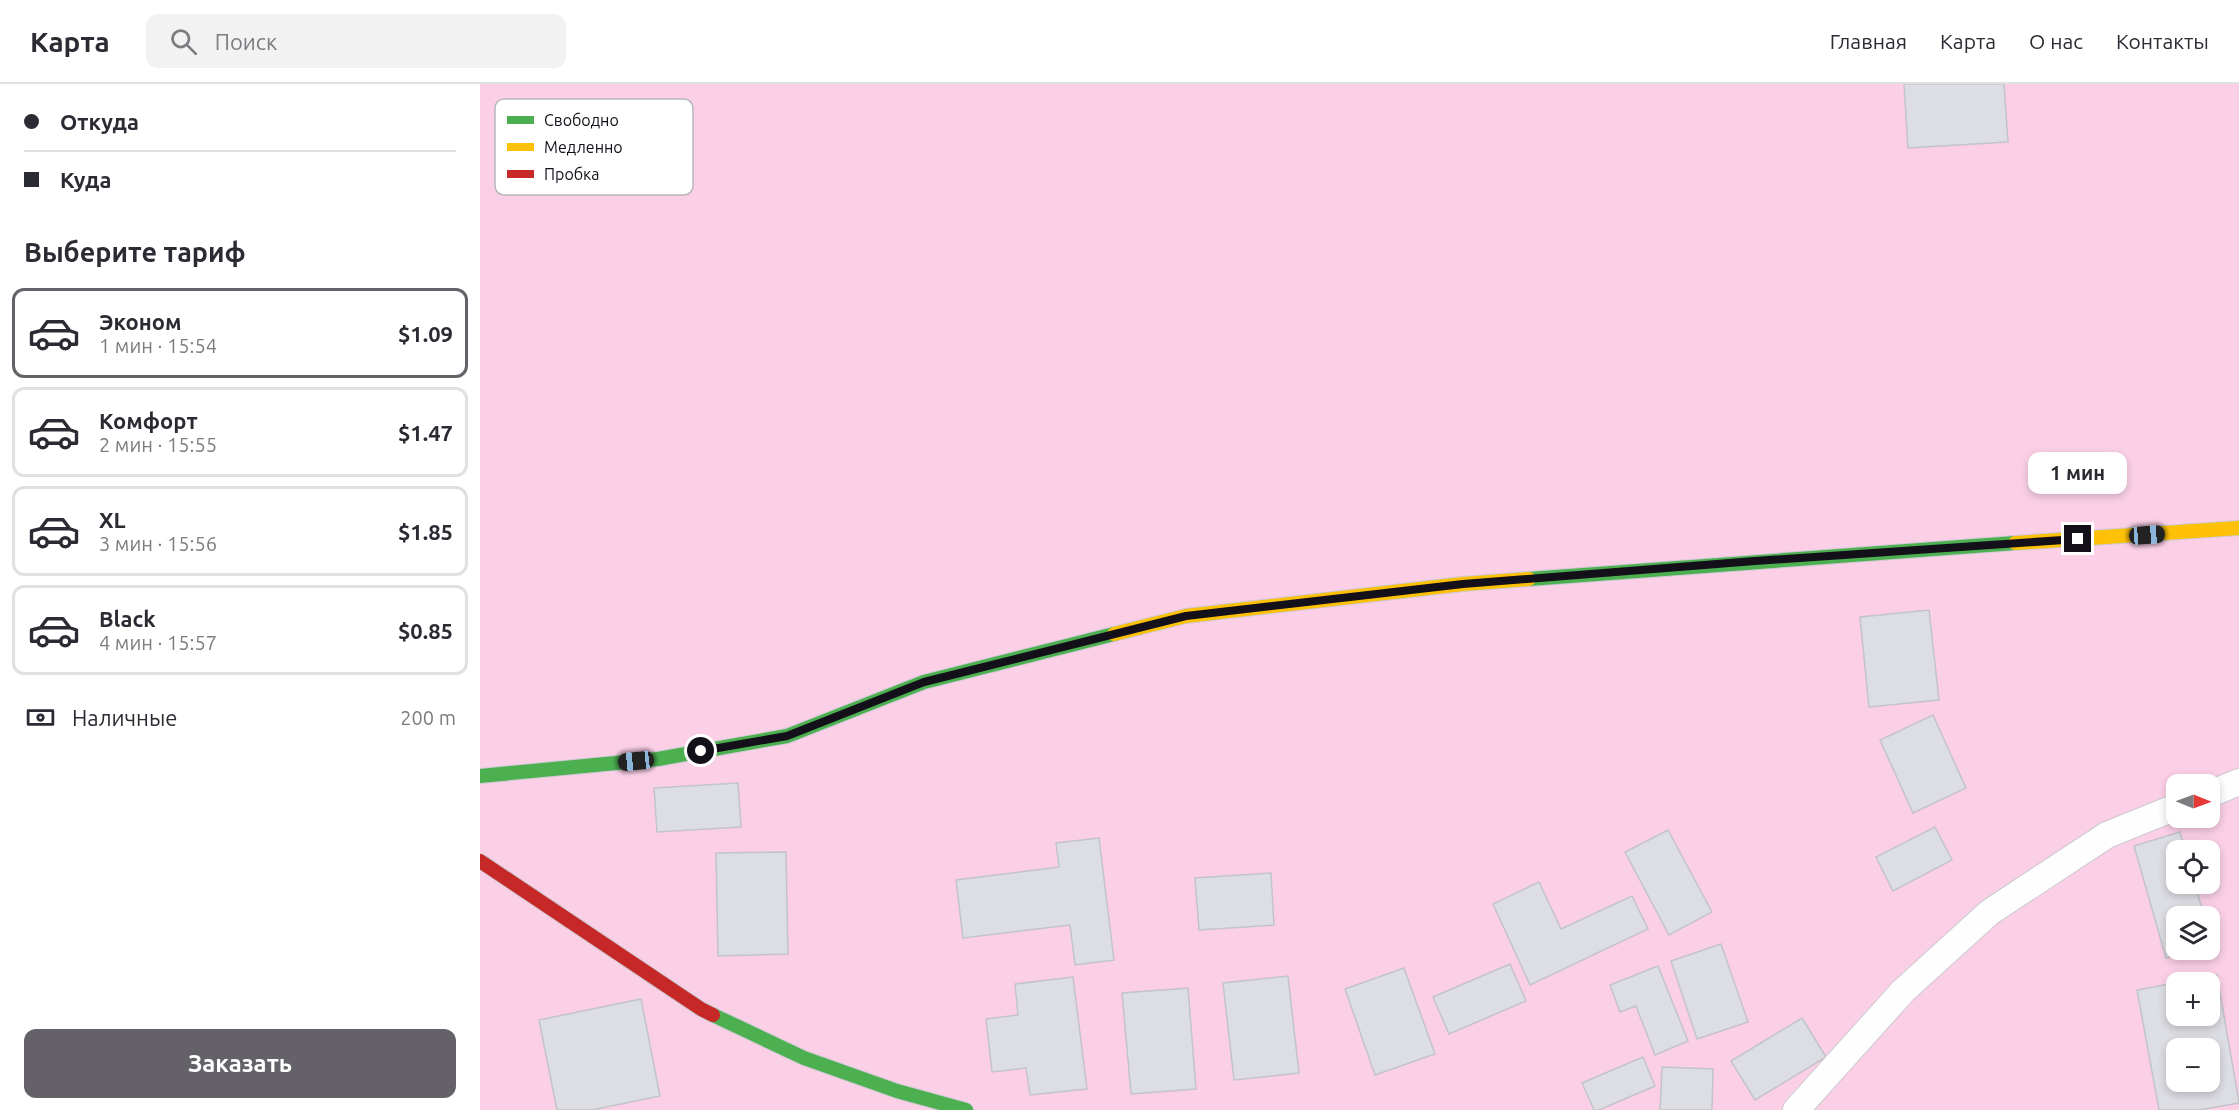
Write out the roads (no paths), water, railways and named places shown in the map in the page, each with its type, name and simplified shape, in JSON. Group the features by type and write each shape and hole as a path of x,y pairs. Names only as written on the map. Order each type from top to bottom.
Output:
{"street":[{"path":"480,776 658,759 787,736 924,682 1186,616 1463,584 1755,561 2239,528"},
{"path":"480,861 701,1009 804,1058 897,1091 966,1110"}],"lane":[{"path":"2220,790 2239,782"},
{"path":"1796,1110 1903,991 1990,912 2107,835 2166,811"}]}
